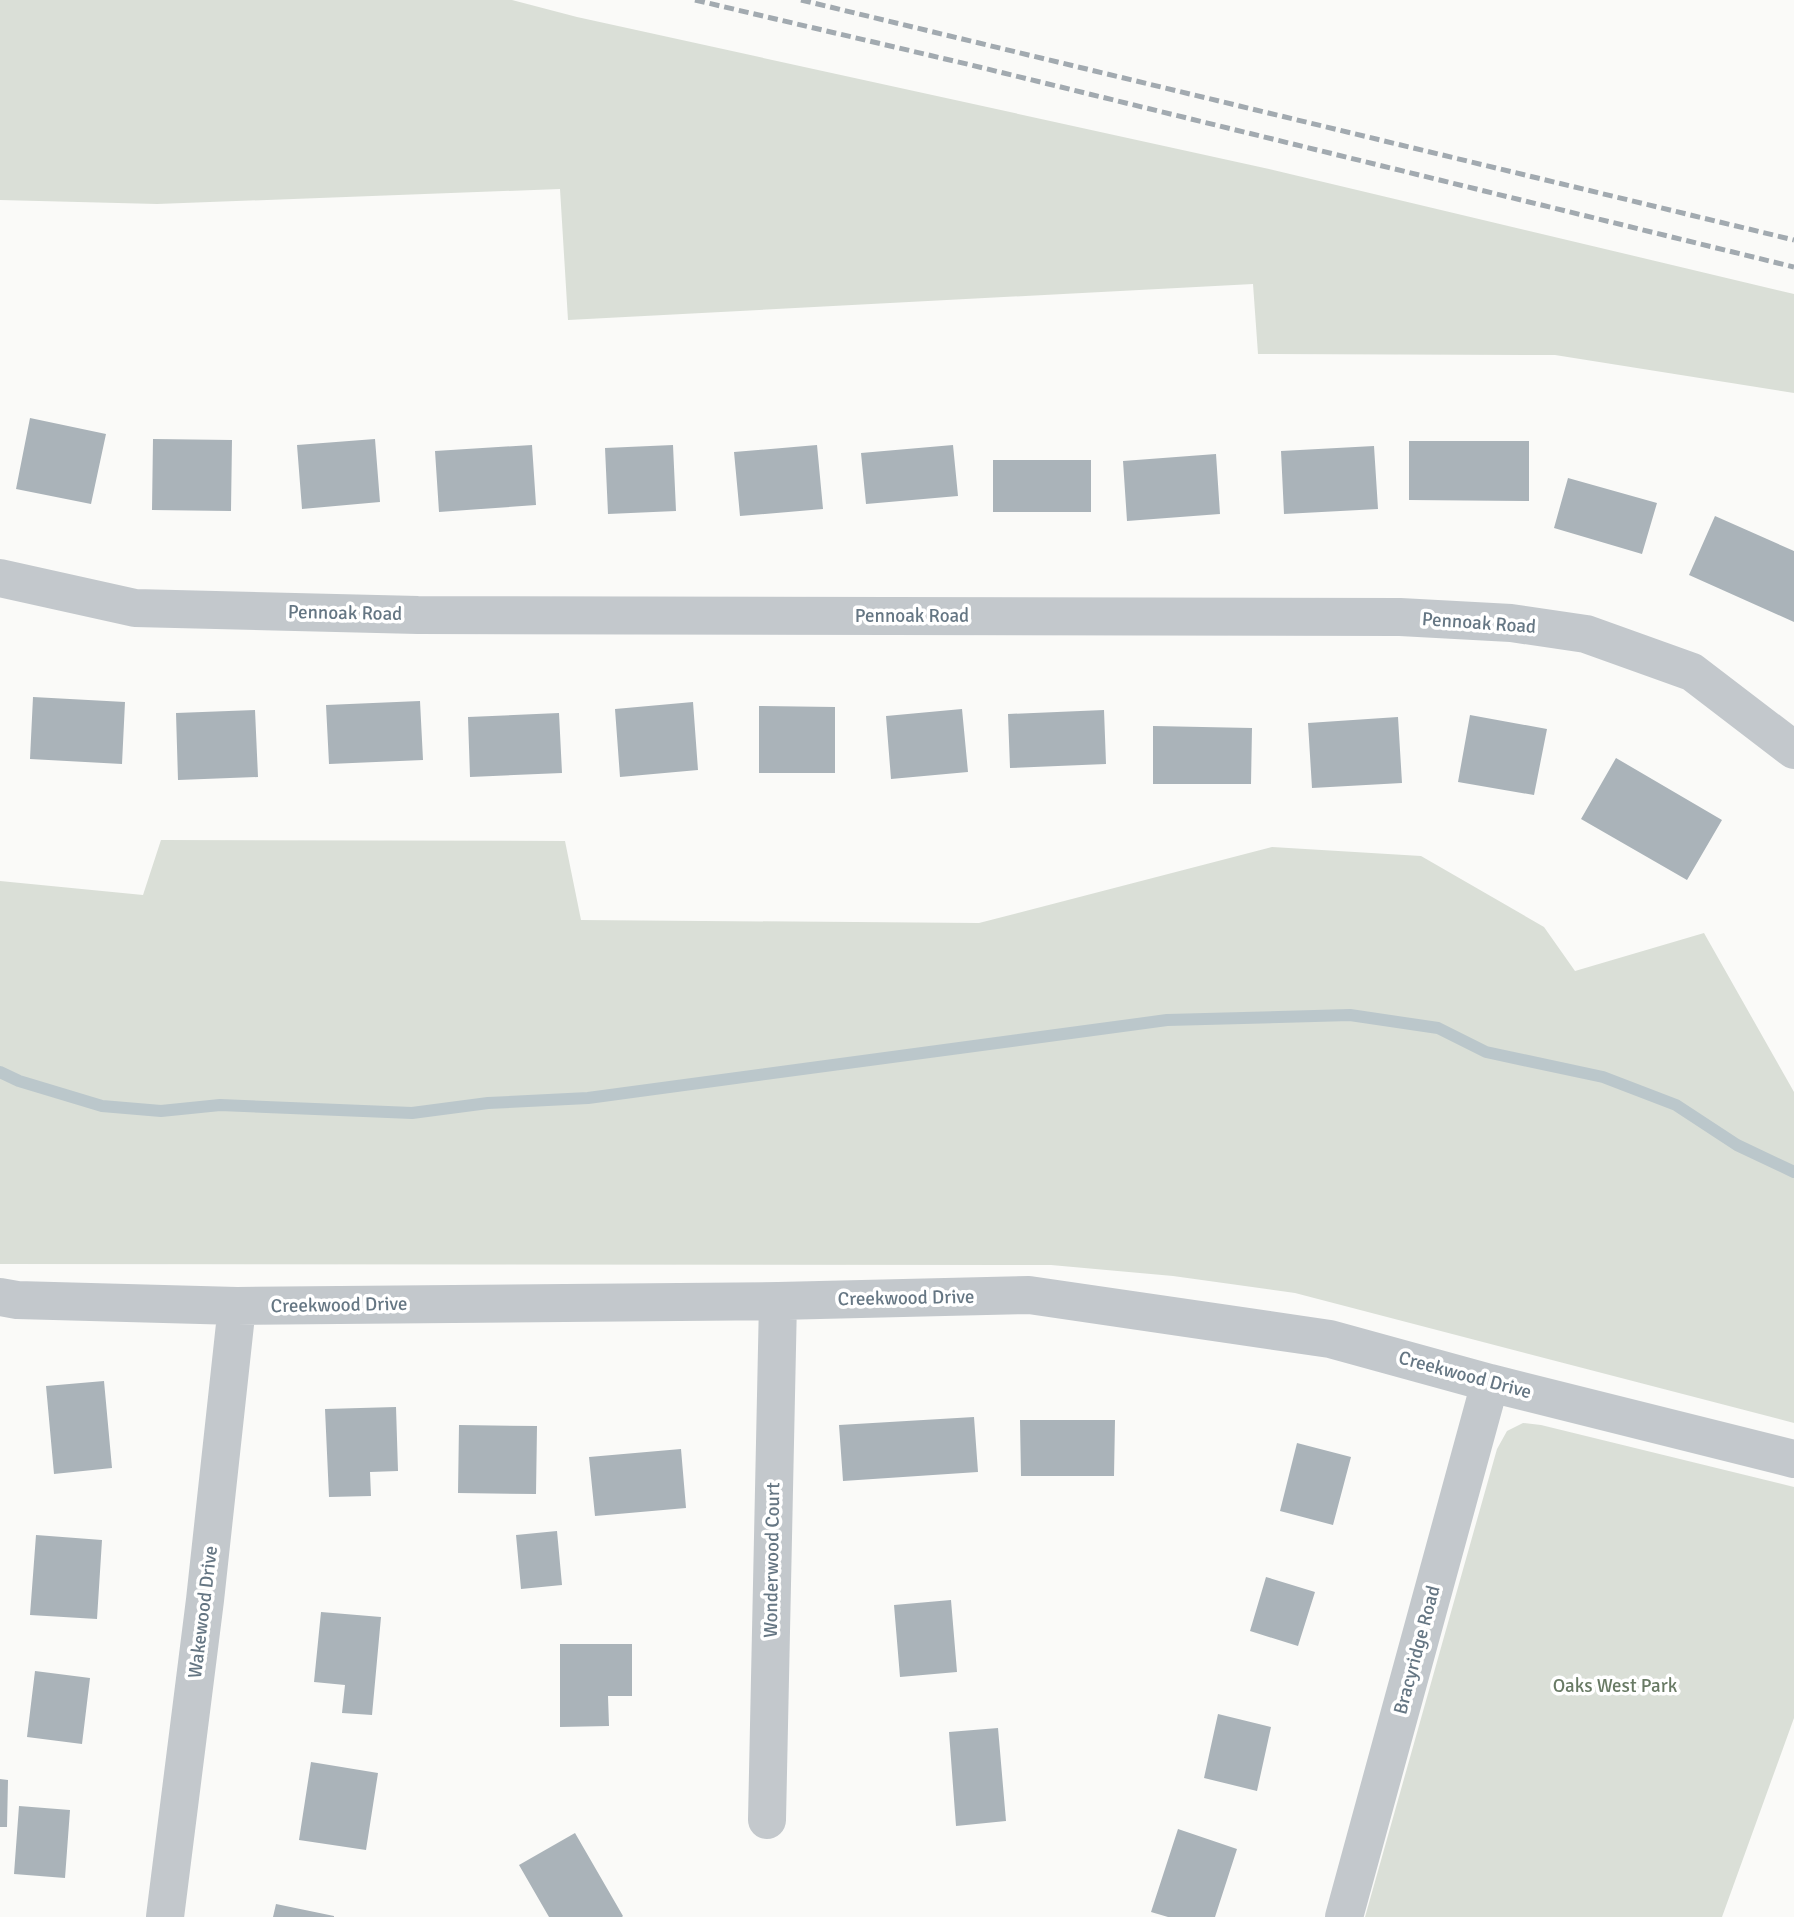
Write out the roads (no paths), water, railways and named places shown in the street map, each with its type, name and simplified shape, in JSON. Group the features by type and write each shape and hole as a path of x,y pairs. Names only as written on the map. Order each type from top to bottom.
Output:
{"street":[{"name":"Pennoak Road","path":"0,578 135,608 418,615 1400,617 1511,623 1586,634 1692,672 1794,750"},
{"name":"Creekwood Drive","path":"0,1297 18,1300 237,1306 778,1301 1030,1295 1330,1339 1490,1383 1794,1459"},
{"name":"Wonderwood Court","path":"767,1820 778,1301"},
{"name":"Wakewood Drive","path":"165,1917 205,1600 237,1306"},
{"name":"Bracyridge Road","path":"1345,1917 1490,1383"}],"waterway":[{"path":"0,1072 19,1081 102,1106 161,1111 220,1105 412,1113 488,1103 588,1098 1167,1020 1350,1015 1438,1028 1486,1052 1603,1077 1676,1105 1737,1145 1794,1172"}],"railway":[{"path":"695,0 1794,267"},
{"path":"801,0 1794,240"}],"park label":[{"name":"Oaks West Park","path":"1615,1686"}]}
